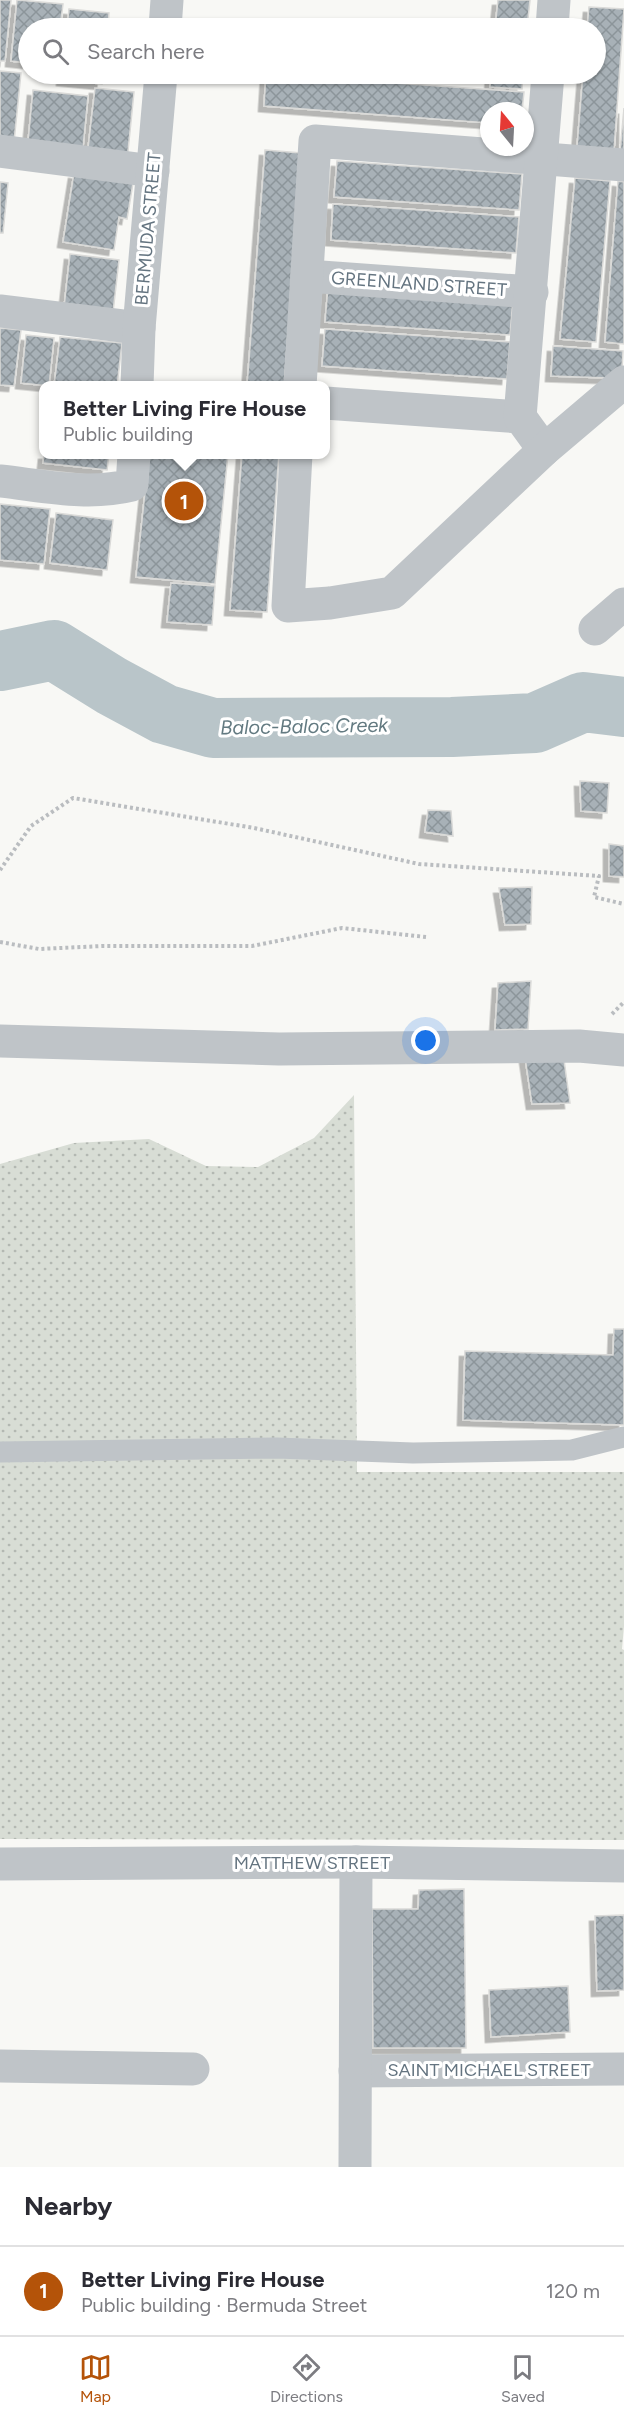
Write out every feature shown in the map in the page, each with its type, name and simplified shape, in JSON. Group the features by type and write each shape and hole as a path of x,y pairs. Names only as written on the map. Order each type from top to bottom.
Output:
{"street":[{"path":"166,18 167,0"},
{"path":"553,18 554,0"},
{"name":"BERMUDA STREET","path":"136,381 160,84"},
{"path":"544,450 520,417 548,84"},
{"path":"300,381 315,141 624,165"},
{"path":"0,151 153,171"},
{"name":"GREENLAND STREET","path":"307,276 532,291"},
{"path":"0,311 139,328"},
{"path":"296,459 288,606 330,603 393,593 544,450 624,382"},
{"path":"330,403 520,417"},
{"path":"0,481 90,491 110,491 132,485 134,459"},
{"path":"595,629 624,604"},
{"path":"0,1041 279,1049 579,1046 624,1050"},
{"path":"355,2167 356,1862"},
{"name":"MATTHEW STREET","path":"0,1864 356,1862 624,1866"},
{"path":"0,2066 193,2069"},
{"name":"SAINT MICHAEL STREET","path":"355,2071 624,2069"}],"lane":[{"path":"0,1452 277,1448 413,1453 572,1450 624,1437"}],"path":[{"path":"0,870 32,826 73,798 254,828 419,864 598,876 594,897 624,904"},
{"path":"0,942 39,949 252,945 342,928 426,937"}],"shaded area":[{"path":"354,1095 357,1472 624,1472 622,1649 624,1650 624,1840 0,1839 0,1164 74,1143 149,1139 206,1166 258,1167 314,1138"}],"building":[{"path":"0,0 11,0 5,61 0,61"},
{"path":"17,0 63,4 61,18 18,18 18,62 11,61"},
{"path":"498,0 530,0 528,18 496,18"},
{"path":"589,7 624,9 614,150 577,147 582,84 606,84 606,18 588,18"},
{"path":"69,9 109,13 109,18 68,18"},
{"path":"0,71 18,73 18,84 20,84 14,142 0,141"},
{"path":"265,84 409,84 524,92 523,102 480,102 480,122 264,106"},
{"path":"490,84 522,84 522,89 490,87"},
{"path":"95,88 134,92 127,161 87,157"},
{"path":"33,90 88,96 82,158 27,152"},
{"path":"624,108 624,152 620,152"},
{"path":"265,150 301,153 284,381 247,381"},
{"path":"337,161 522,174 519,210 334,197"},
{"path":"74,173 133,183 127,219 119,217 114,250 63,242"},
{"path":"575,178 610,181 596,342 560,339"},
{"path":"618,181 624,182 624,344 605,342"},
{"path":"0,182 8,183 3,233 0,233"},
{"path":"333,204 519,217 516,253 331,240"},
{"path":"70,254 119,260 112,321 63,316"},
{"path":"328,287 513,299 510,335 325,322"},
{"path":"0,328 21,330 14,386 0,385"},
{"path":"325,329 510,342 507,379 322,366"},
{"path":"26,335 54,338 50,381 39,381 39,385 21,383"},
{"path":"60,337 122,343 118,381 55,381"},
{"path":"553,346 623,351 622,368 609,378 551,376"},
{"path":"43,459 108,459 107,470 43,463"},
{"path":"148,459 228,459 215,584 136,577"},
{"path":"242,459 279,459 267,612 230,610"},
{"path":"0,504 50,509 44,564 0,560"},
{"path":"56,513 113,520 107,570 50,563"},
{"path":"171,583 215,586 212,625 167,622"},
{"path":"580,781 609,783 607,813 581,811"},
{"path":"428,810 451,811 453,836 425,832"},
{"path":"609,844 624,846 624,877 609,876"},
{"path":"532,887 531,924 505,925 499,888"},
{"path":"531,981 528,1029 495,1030 498,983"},
{"path":"525,1057 564,1060 570,1103 532,1104"},
{"path":"614,1329 624,1329 624,1425 463,1420 465,1351 613,1355"},
{"path":"464,1889 466,2048 373,2048 372,1909 418,1909 419,1890"},
{"path":"624,1915 624,1990 597,1991 595,1916"},
{"path":"568,1986 570,2032 491,2037 489,1990"}],"waterway":[{"name":"Baloc-Baloc Creek","path":"0,661 54,650 112,686 164,714 213,728 452,727 535,723 583,702 624,707"}],"place":[{"name":"Better Living Fire House","path":"184,501"}]}
